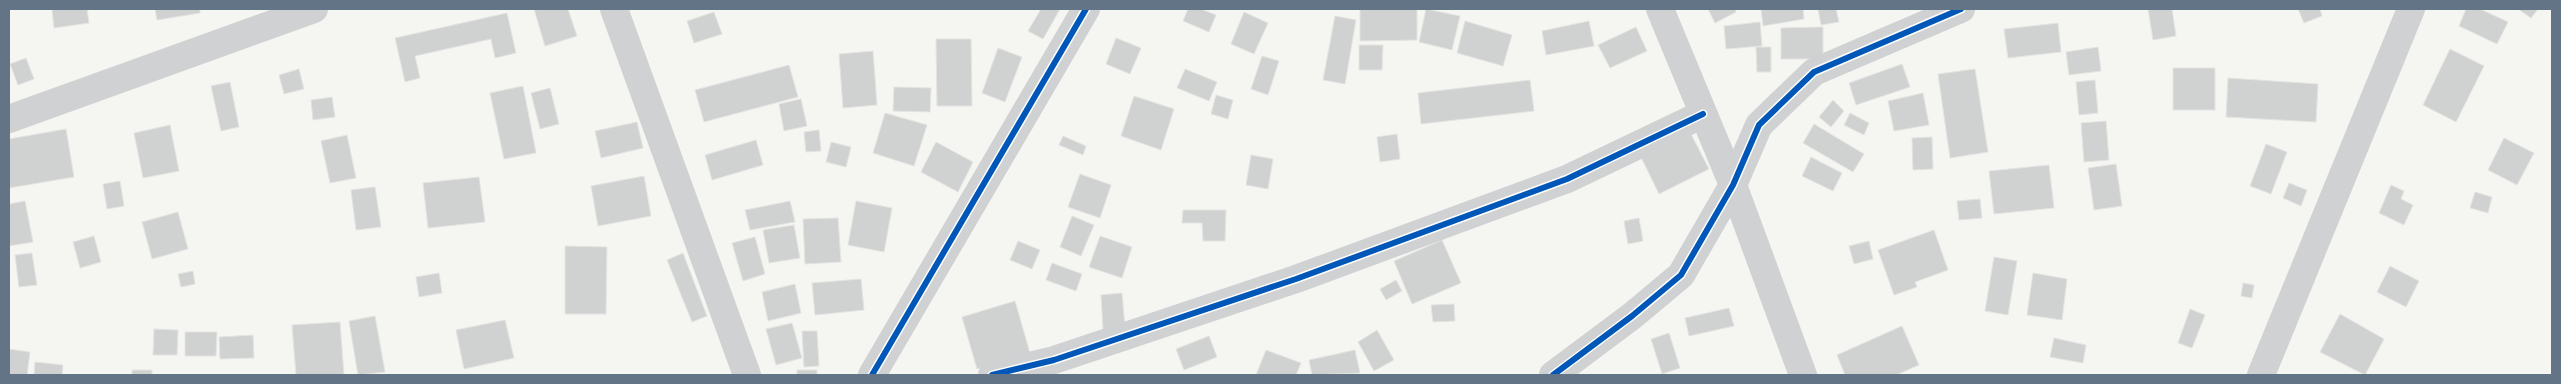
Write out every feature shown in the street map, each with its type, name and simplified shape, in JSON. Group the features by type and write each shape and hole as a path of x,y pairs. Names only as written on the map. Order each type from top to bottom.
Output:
{"street":[{"path":"9,119 314,9"},
{"path":"614,9 747,375"},
{"path":"872,375 1086,9"},
{"path":"1660,9 1733,186 1803,375"},
{"path":"1553,375 1632,316 1681,274 1733,186 1759,125 1814,72 1961,9"},
{"path":"2261,375 2411,9"},
{"path":"992,375 1054,360 1313,273 1567,179 1703,114"}],"building":[{"path":"52,9 87,9 89,23 54,28"},
{"path":"155,9 200,9 200,13 157,20"},
{"path":"534,9 568,9 577,36 545,46"},
{"path":"1041,9 1060,9 1043,39 1028,31"},
{"path":"1188,9 1201,9 1216,15 1209,32 1183,21"},
{"path":"1360,9 1417,9 1417,40 1360,41"},
{"path":"1426,9 1460,16 1452,50 1419,42"},
{"path":"1708,9 1735,9 1736,12 1715,23"},
{"path":"1761,9 1803,9 1804,19 1763,26"},
{"path":"1818,9 1836,9 1839,22 1821,25"},
{"path":"2148,9 2172,9 2176,36 2153,40"},
{"path":"2298,9 2320,9 2322,16 2304,23"},
{"path":"2466,9 2480,9 2508,22 2497,44 2459,26"},
{"path":"2518,9 2538,9 2531,18"},
{"path":"714,12 722,34 694,43 687,21"},
{"path":"1244,12 1268,23 1254,54 1231,44"},
{"path":"507,13 516,53 495,58 491,39 415,56 420,78 405,82 395,38"},
{"path":"1335,16 1356,20 1345,84 1323,80"},
{"path":"1465,21 1512,35 1503,66 1457,53"},
{"path":"1589,21 1594,46 1546,55 1542,31"},
{"path":"1760,22 1762,46 1726,49 1724,26"},
{"path":"2058,23 2061,52 2008,58 2004,29"},
{"path":"1636,27 1647,51 1610,68 1598,45"},
{"path":"1823,27 1823,59 1781,59 1781,28"},
{"path":"1116,38 1141,48 1130,74 1106,64"},
{"path":"936,39 971,39 972,106 937,106"},
{"path":"1359,45 1383,45 1382,70 1359,70"},
{"path":"1756,47 1771,47 1771,72 1757,72"},
{"path":"2098,47 2101,71 2069,75 2066,52"},
{"path":"998,48 1022,57 1005,102 982,93"},
{"path":"2450,49 2484,66 2456,122 2423,105"},
{"path":"873,51 877,105 843,108 839,54"},
{"path":"1262,56 1279,61 1268,95 1251,89"},
{"path":"26,58 34,79 18,85 10,64"},
{"path":"1902,64 1910,87 1856,105 1849,83"},
{"path":"789,65 798,97 704,122 695,90"},
{"path":"2173,68 2215,68 2215,110 2173,110"},
{"path":"299,69 304,89 284,94 279,75"},
{"path":"1185,69 1217,82 1209,101 1177,88"},
{"path":"1975,69 1988,152 1950,158 1938,74"},
{"path":"2228,78 2318,84 2316,122 2226,117"},
{"path":"1530,80 1534,111 1421,124 1418,93"},
{"path":"2095,80 2098,113 2079,115 2076,82"},
{"path":"230,82 239,127 221,131 211,86"},
{"path":"523,86 536,153 504,159 490,93"},
{"path":"894,87 931,88 930,112 893,111"},
{"path":"550,88 559,124 540,129 531,93"},
{"path":"1923,93 1929,125 1894,131 1888,101"},
{"path":"1216,95 1233,100 1228,119 1211,114"},
{"path":"1134,96 1174,109 1161,150 1121,136"},
{"path":"332,97 335,117 313,120 311,100"},
{"path":"801,99 807,126 784,131 779,104"},
{"path":"1833,100 1844,111 1831,127 1819,117"},
{"path":"885,113 927,125 914,166 873,153"},
{"path":"1850,113 1869,123 1864,135 1844,125"},
{"path":"2106,121 2109,160 2084,162 2081,123"},
{"path":"637,122 643,148 601,158 595,131"},
{"path":"1814,124 1864,154 1853,172 1803,143"},
{"path":"170,125 179,171 143,178 134,133"},
{"path":"66,129 74,177 9,188 9,139"},
{"path":"819,130 821,151 806,152 804,132"},
{"path":"1690,132 1709,169 1659,194 1641,157"},
{"path":"1397,134 1400,159 1380,162 1377,137"},
{"path":"347,135 356,178 330,183 321,141"},
{"path":"1063,136 1086,146 1083,155 1059,145"},
{"path":"1932,137 1933,169 1913,170 1912,138"},
{"path":"2504,138 2534,153 2517,185 2488,170"},
{"path":"756,140 763,165 712,180 705,155"},
{"path":"831,142 851,147 846,167 826,162"},
{"path":"936,142 973,162 958,192 921,172"},
{"path":"2266,144 2287,152 2271,194 2250,186"},
{"path":"1251,155 1273,159 1268,189 1246,185"},
{"path":"1811,157 1842,173 1833,191 1802,176"},
{"path":"2116,164 2122,206 2094,210 2088,168"},
{"path":"2049,165 2054,208 1994,214 1989,171"},
{"path":"1080,174 1111,185 1100,218 1068,207"},
{"path":"644,176 651,216 598,226 591,186"},
{"path":"479,177 485,222 428,228 423,183"},
{"path":"120,181 124,206 107,209 103,184"},
{"path":"2289,183 2307,190 2301,206 2283,198"},
{"path":"2391,185 2404,191 2401,199 2413,205 2404,225 2379,213"},
{"path":"375,187 381,227 356,230 351,190"},
{"path":"2475,192 2492,197 2488,213 2470,208"},
{"path":"1980,199 1982,218 1959,220 1957,201"},
{"path":"25,201 33,242 9,246 9,204"},
{"path":"790,201 795,222 750,230 745,210"},
{"path":"856,201 892,208 884,252 848,245"},
{"path":"1183,210 1226,210 1225,241 1203,241 1202,223 1182,223"},
{"path":"178,212 188,249 152,259 142,222"},
{"path":"1072,216 1094,225 1081,256 1060,247"},
{"path":"838,218 841,262 805,264 803,219"},
{"path":"1639,218 1643,241 1628,244 1624,221"},
{"path":"794,225 800,258 769,263 763,230"},
{"path":"1934,230 1948,270 1915,282 1917,287 1894,295 1878,250"},
{"path":"94,236 101,262 80,268 73,242"},
{"path":"1100,236 1132,247 1122,278 1089,267"},
{"path":"755,237 765,274 743,281 732,243"},
{"path":"1442,240 1461,283 1412,304 1394,261"},
{"path":"1018,241 1040,250 1032,269 1010,260"},
{"path":"1869,241 1873,259 1854,264 1849,246"},
{"path":"565,246 607,247 606,314 565,314"},
{"path":"32,253 37,285 19,287 15,255"},
{"path":"683,253 707,316 692,322 667,260"},
{"path":"1994,257 2017,261 2008,315 1985,311"},
{"path":"1052,263 1082,274 1076,291 1046,280"},
{"path":"2390,266 2419,281 2406,307 2377,292"},
{"path":"193,271 195,284 181,287 178,274"},
{"path":"439,273 442,293 419,297 416,277"},
{"path":"2033,273 2067,279 2062,320 2027,315"},
{"path":"861,279 864,310 815,315 812,283"},
{"path":"1396,280 1402,291 1386,300 1380,289"},
{"path":"2243,283 2254,285 2252,298 2241,296"},
{"path":"795,284 801,313 768,321 762,292"},
{"path":"1122,293 1125,327 1103,329 1101,295"},
{"path":"1015,301 1030,353 977,369 962,317"},
{"path":"1454,304 1455,321 1433,322 1431,305"},
{"path":"1729,308 1734,326 1689,336 1685,318"},
{"path":"2190,309 2205,315 2192,348 2178,343"},
{"path":"2340,314 2384,339 2365,375 2320,352"},
{"path":"375,316 385,372 358,375 349,321"},
{"path":"505,320 514,358 464,369 456,330"},
{"path":"340,322 344,375 296,375 292,325"},
{"path":"792,323 802,358 776,365 766,329"},
{"path":"1902,326 1919,365 1896,375 1845,375 1837,355"},
{"path":"154,329 178,330 177,355 153,355"},
{"path":"1377,330 1394,360 1374,371 1358,342"},
{"path":"802,331 817,331 819,366 804,367"},
{"path":"185,332 217,332 216,356 185,356"},
{"path":"1669,333 1680,368 1662,374 1651,339"},
{"path":"253,335 254,358 220,359 219,337"},
{"path":"1209,336 1217,357 1184,370 1176,349"},
{"path":"2054,338 2086,345 2083,363 2050,357"},
{"path":"9,349 30,352 27,375 9,375"},
{"path":"1266,350 1301,363 1296,375 1256,375"},
{"path":"1355,350 1360,373 1312,375 1309,360"},
{"path":"35,362 63,365 62,375 34,375"},
{"path":"132,370 152,370 152,375 132,375"},
{"path":"797,370 817,370 817,375 797,375"}],"cycle path":[{"path":"872,375 1086,9"},
{"path":"1553,375 1632,316 1681,275 1733,185 1759,125 1814,72 1961,9"},
{"path":"992,375 1054,360 1296,279 1567,179 1703,114"}]}
